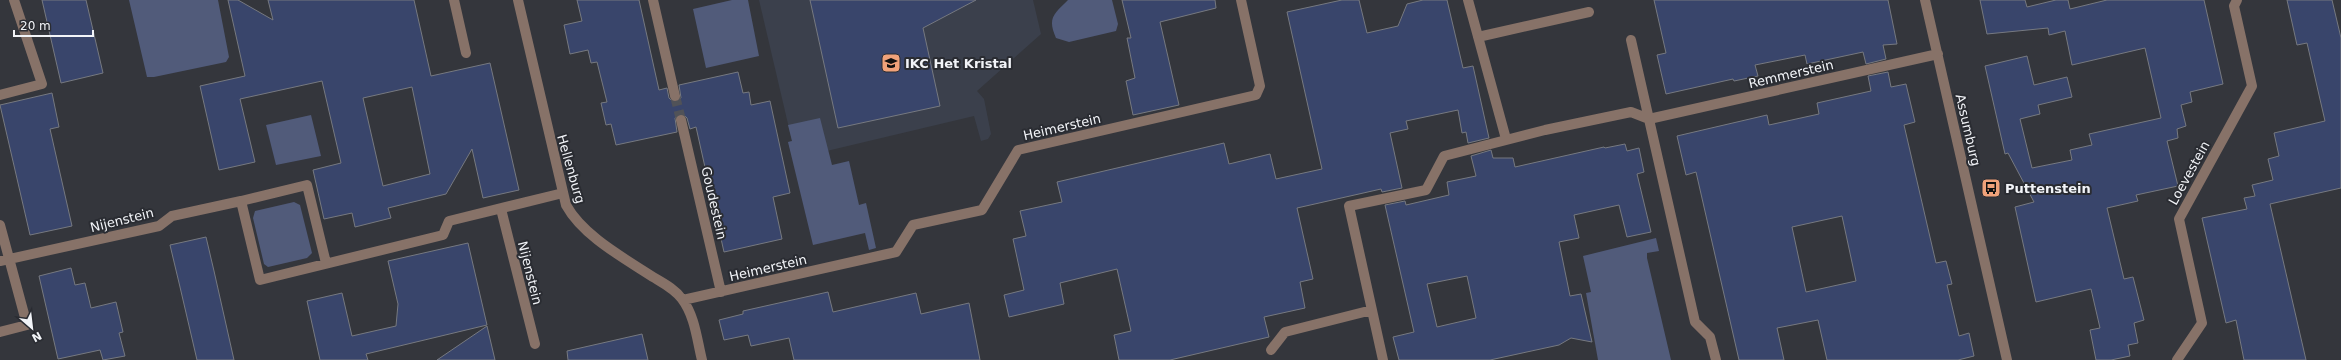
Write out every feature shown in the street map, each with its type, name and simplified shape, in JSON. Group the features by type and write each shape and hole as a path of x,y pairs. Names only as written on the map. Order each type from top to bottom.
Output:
{"street":[{"path":"0,95 42,84 14,0"},
{"path":"454,0 466,53"},
{"name":"Hellenburg","path":"518,0 562,193 572,216 586,231 667,286 683,300 695,328 702,360"},
{"path":"653,0 675,96"},
{"name":"Heimerstein","path":"683,300 896,252 913,225 982,210 1018,150 1256,95 1260,86 1241,0"},
{"path":"1468,0 1506,139"},
{"name":"Assumburg","path":"1925,0 2007,360"},
{"name":"Loevestein","path":"2176,360 2202,323 2179,219 2252,86 2234,6 2237,0"},
{"path":"1478,37 1589,12"},
{"path":"1631,40 1695,322 1710,337 1716,360"},
{"name":"Remmerstein","path":"1649,119 1938,54"},
{"path":"1383,360 1349,206 1426,190 1444,156 1506,139 1631,112 1649,119"},
{"name":"Goudestein","path":"681,120 721,292"},
{"name":"Nijenstein","path":"4,260 159,226 172,216 307,185 326,263"},
{"path":"241,201 260,280 443,235 449,221 562,193"},
{"name":"Nijenstein","path":"501,209 535,344"},
{"path":"0,225 4,260 27,325 0,332"},
{"path":"1271,350 1285,332 1372,310"}],"shaded area":[{"path":"129,0 218,0 229,57 226,62 154,77 147,77"},
{"path":"732,0 748,0 759,56 706,68 693,9"},
{"name":"IKC Het Kristal","path":"759,0 1033,0 1041,34 977,91 984,99 991,134 988,139 981,141 974,116 793,159 788,142 792,141"},
{"path":"1068,0 1112,0 1118,24 1116,31 1069,42 1056,38 1052,26 1053,17"},
{"path":"311,115 321,156 276,165 266,125"},
{"path":"820,118 832,165 849,161 859,205 866,203 876,248 869,250 865,233 813,245 788,142 792,141 788,125"},
{"path":"294,202 300,205 312,253 307,258 268,267 264,264 253,218 255,211"},
{"path":"1656,238 1659,251 1647,253 1647,258 1671,360 1598,360 1586,293 1591,292 1583,256"}],"building":[{"path":"42,0 86,0 103,73 61,83"},
{"path":"228,0 238,0 273,20 268,0 414,0 431,76 490,63 519,190 483,198 472,149 446,194 388,208 391,218 355,227 352,213 324,219 313,170 341,163 322,81 240,99 255,162 219,170 200,86 245,76","holes":["412,87 430,174 383,186 363,98"]},
{"path":"577,0 639,0 659,90 667,88 669,98 673,102 677,102 681,98 679,85 738,72 743,93 749,92 751,105 770,101 790,193 773,197 782,239 724,252 696,127 690,129 687,118 683,114 679,114 675,118 677,132 616,145 611,124 606,125 601,103 607,102 597,62 591,63 588,50 570,54 564,25 582,21"},
{"path":"810,0 976,0 923,28 940,106 838,128"},
{"path":"1122,0 1215,0 1216,8 1160,22 1179,105 1133,115 1126,81 1135,78 1127,38 1131,38"},
{"path":"1342,0 1359,0 1367,33 1398,26 1407,4 1423,0 1447,0 1463,68 1473,66 1489,138 1468,143 1466,132 1462,133 1458,110 1406,121 1408,129 1390,133 1402,188 1382,192 1381,189 1297,208 1313,279 1300,282 1305,308 1264,317 1269,337 1170,360 1119,360 1114,335 1131,331 1117,269 1060,283 1064,304 1009,317 1004,295 1024,290 1013,239 1026,236 1020,211 1062,202 1057,182 1224,143 1229,164 1270,154 1276,179 1322,169 1287,12"},
{"path":"1654,0 1888,0 1897,44 1883,45 1886,59 1866,64 1863,52 1807,64 1805,55 1755,65 1758,76 1734,81 1733,79 1666,94 1657,55 1666,53"},
{"path":"1980,0 2025,0 2027,7 2056,0 2068,0 2070,9 2107,0 2204,0 2223,84 2190,92 2192,102 2181,105 2186,126 2177,129 2178,138 2167,141 2178,186 2136,195 2138,201 2107,208 2124,279 2133,277 2144,320 2134,323 2138,343 2128,345 2130,356 2111,360 2096,360 2090,330 2100,328 2091,289 2036,302 2015,207 2034,202 2008,153 2005,154 1985,66 2027,56 2034,85 2067,77 2072,97 2038,105 2040,114 2020,119 2032,168 2072,160 2070,150 2092,145 2089,134 2161,118 2145,48 2072,65 2065,31 2049,35 2048,28 1987,34"},
{"path":"2287,0 2332,0 2341,38 2341,188 2270,204 2306,360 2244,360 2236,320 2226,323 2202,218 2247,209 2244,198 2255,196 2252,185 2273,180 2268,159 2279,156 2274,133 2325,121 2307,43 2297,45"},
{"path":"1888,72 1891,87 1906,84 1915,122 1904,125 1936,263 1946,261 1952,284 1947,285 1959,336 1969,333 1974,356 1958,360 1827,360 1818,320 1777,328 1784,360 1739,360 1696,172 1686,175 1677,136 1767,115 1769,125 1819,114 1817,103 1871,91 1868,76","holes":["1842,216 1856,281 1806,292 1792,227"]},
{"path":"52,93 59,127 50,129 72,226 30,235 0,105"},
{"path":"1625,144 1627,151 1639,148 1644,172 1637,174 1651,232 1627,237 1619,205 1574,215 1579,238 1559,242 1570,296 1581,294 1592,342 1571,338 1559,345 1490,360 1399,360 1393,337 1414,332 1385,205 1405,201 1406,205 1449,195 1447,182 1476,176 1471,156 1491,150 1493,158 1513,158 1515,167","holes":["1467,276 1476,318 1437,327 1427,284"]},
{"path":"206,237 234,360 197,360 170,245"},
{"path":"468,243 487,325 366,354 368,360 320,360 307,301 342,293 352,336 396,326 398,304 388,261"},
{"path":"71,268 75,285 85,283 91,308 116,302 123,332 119,333 125,356 103,360 100,350 58,359 39,276"},
{"path":"828,292 833,312 916,293 921,314 969,303 980,360 794,360 789,338 751,346 748,335 724,340 719,320 743,314 743,311"},
{"path":"487,326 495,360 437,360"},
{"path":"642,334 648,360 568,360 567,351"}],"tunnel":[{"path":"675,96 681,120"}],"place":[{"name":"IKC Het Kristal","path":"891,63"},
{"name":"Puttenstein","path":"1991,188"}]}
